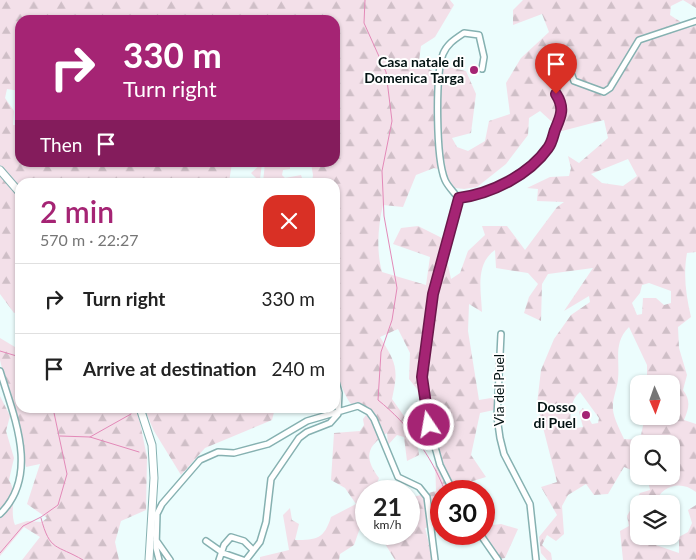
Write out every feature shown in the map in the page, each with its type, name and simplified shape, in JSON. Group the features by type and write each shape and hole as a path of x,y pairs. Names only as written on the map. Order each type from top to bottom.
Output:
{"main road":[{"path":"0,170 15,188"},
{"path":"142,413 152,445 153,537 149,560"}],"street":[{"path":"459,198 476,196 507,182 537,160 550,146 562,113 561,102 556,92 568,57 572,58 571,73 574,81 604,92 610,88 639,40 696,21"},
{"path":"459,198 446,182 439,159 437,134 443,54 451,42 464,33 479,35 484,57 482,69"},
{"path":"448,480 440,465 425,411 422,377 433,294 459,198"},
{"name":"Via del Puel","path":"501,334 497,417 500,438 504,454 530,504 536,560"},
{"path":"0,371 15,420 22,457 20,485 8,507 0,514"},
{"path":"159,560 153,537 157,514 162,504 200,460 218,452 234,453 268,444 307,420 338,414 358,406 369,412 398,477 423,491 428,504 435,560"},
{"path":"206,541 222,553 245,560 260,542 266,522 271,479 299,438 330,423 338,414"},
{"path":"153,537 170,560"},
{"path":"219,560 224,545 231,537 249,544 253,550"},
{"path":"488,545 498,560"}],"green space":[{"path":"0,0 450,0 454,5 435,37 421,46 419,61 421,65 442,76 444,66 466,71 476,94 471,133 452,138 457,147 468,151 485,141 489,121 510,114 506,83 521,58 549,32 542,14 513,25 513,10 523,0 683,0 671,6 670,15 690,28 696,24 696,252 687,253 685,269 691,317 678,327 679,348 687,375 683,390 688,405 684,420 696,424 696,492 684,486 672,486 660,495 639,495 650,490 649,485 680,485 680,435 641,435 643,425 680,425 680,375 647,375 647,365 629,327 619,345 618,379 613,410 624,439 630,439 630,469 624,467 608,494 594,495 586,484 568,495 562,506 564,534 556,541 547,535 542,545 551,553 552,560 547,560 541,553 539,537 557,515 541,487 557,482 537,404 541,370 554,339 571,315 590,302 589,296 564,311 593,268 548,274 542,284 541,321 524,313 529,297 538,284 528,273 496,268 495,250 484,262 482,270 480,286 482,312 469,304 468,331 479,400 497,397 494,410 480,413 471,455 486,477 476,480 436,480 435,457 417,389 409,379 410,353 398,329 380,337 390,353 395,366 392,399 416,433 419,455 407,461 404,437 397,435 388,445 387,433 375,443 369,453 369,459 379,478 378,480 355,480 355,503 345,488 331,480 334,433 360,431 364,425 363,419 369,411 360,404 351,404 340,382 340,178 313,178 312,167 340,167 340,15 15,15 15,90 7,89 5,98 14,111 15,167 231,167 230,178 15,178 15,183 0,165","holes":["540,111 562,131 604,120 608,138 579,163 568,156 571,168 569,176 550,177 527,188 538,189 537,201 564,202 557,207 525,250 507,226 482,226 485,235 468,251 460,273 451,279 442,238 418,226 401,228 393,244 430,257 426,285 382,272 378,238 383,205 403,207 416,175 434,168 438,169 447,187 464,189 477,187 506,164 528,135 529,118","628,159 637,176 623,186 602,183 591,174","649,283 671,291 671,303 664,305 656,298 643,298 642,314 637,315 632,303 640,293 642,285","580,392 599,418 598,423 592,424 583,408 579,412 583,427 576,428 570,424 574,399"]},
{"path":"683,0 696,0 696,8"},
{"path":"258,167 262,167 260,178 256,178 251,173"},
{"path":"265,167 290,167 290,169 283,170 282,175 285,178 263,178"},
{"path":"0,175 15,192 15,313 0,294"},
{"path":"301,175 302,178 285,178"},
{"path":"0,338 15,347 15,413 138,413 147,457 146,510 121,521 115,542 119,560 22,560 40,537 24,527 0,556 0,396 10,416 6,431 14,458 9,480 13,491 13,519 15,525 27,521 42,522 47,518 27,504 40,464 26,467 0,360"},
{"path":"146,413 274,413 272,420 205,448 181,475 154,431"},
{"path":"430,493 430,527 425,528 433,560 395,560 386,545 420,545 420,495"},
{"path":"355,505 355,542 354,545 340,554 339,560 260,560 260,557 289,550 283,515 290,508 292,520 299,524 295,540 319,537 326,530 331,517"},
{"path":"696,505 696,560 623,560 620,531 629,526 627,516 630,511 630,545 656,545 679,553 680,536 688,532 692,523 688,510"},
{"path":"501,524 518,529 505,558 499,559 491,545 495,545 495,525"}],"waterway":[{"path":"365,0 364,23 386,72 392,121 382,171 384,216 397,288 392,320 381,352 378,400 399,419 418,441 440,480"},
{"path":"0,351 15,356"},
{"path":"0,553 23,526 41,517 58,505 67,474 54,413"},
{"path":"90,437 131,414"},
{"path":"60,436 90,437 139,452"},
{"path":"41,518 51,542 60,549 83,560"},
{"path":"489,551 493,558"}],"place":[{"name":"Casa natale di Domenica Targa","path":"474,70"},
{"name":"Dosso di Puel","path":"586,415"}],"route":[{"path":"429,425 425,411 422,377 428,347 433,294 459,198 476,196 507,182 537,160 550,146 562,113 561,102 556,94"}]}
